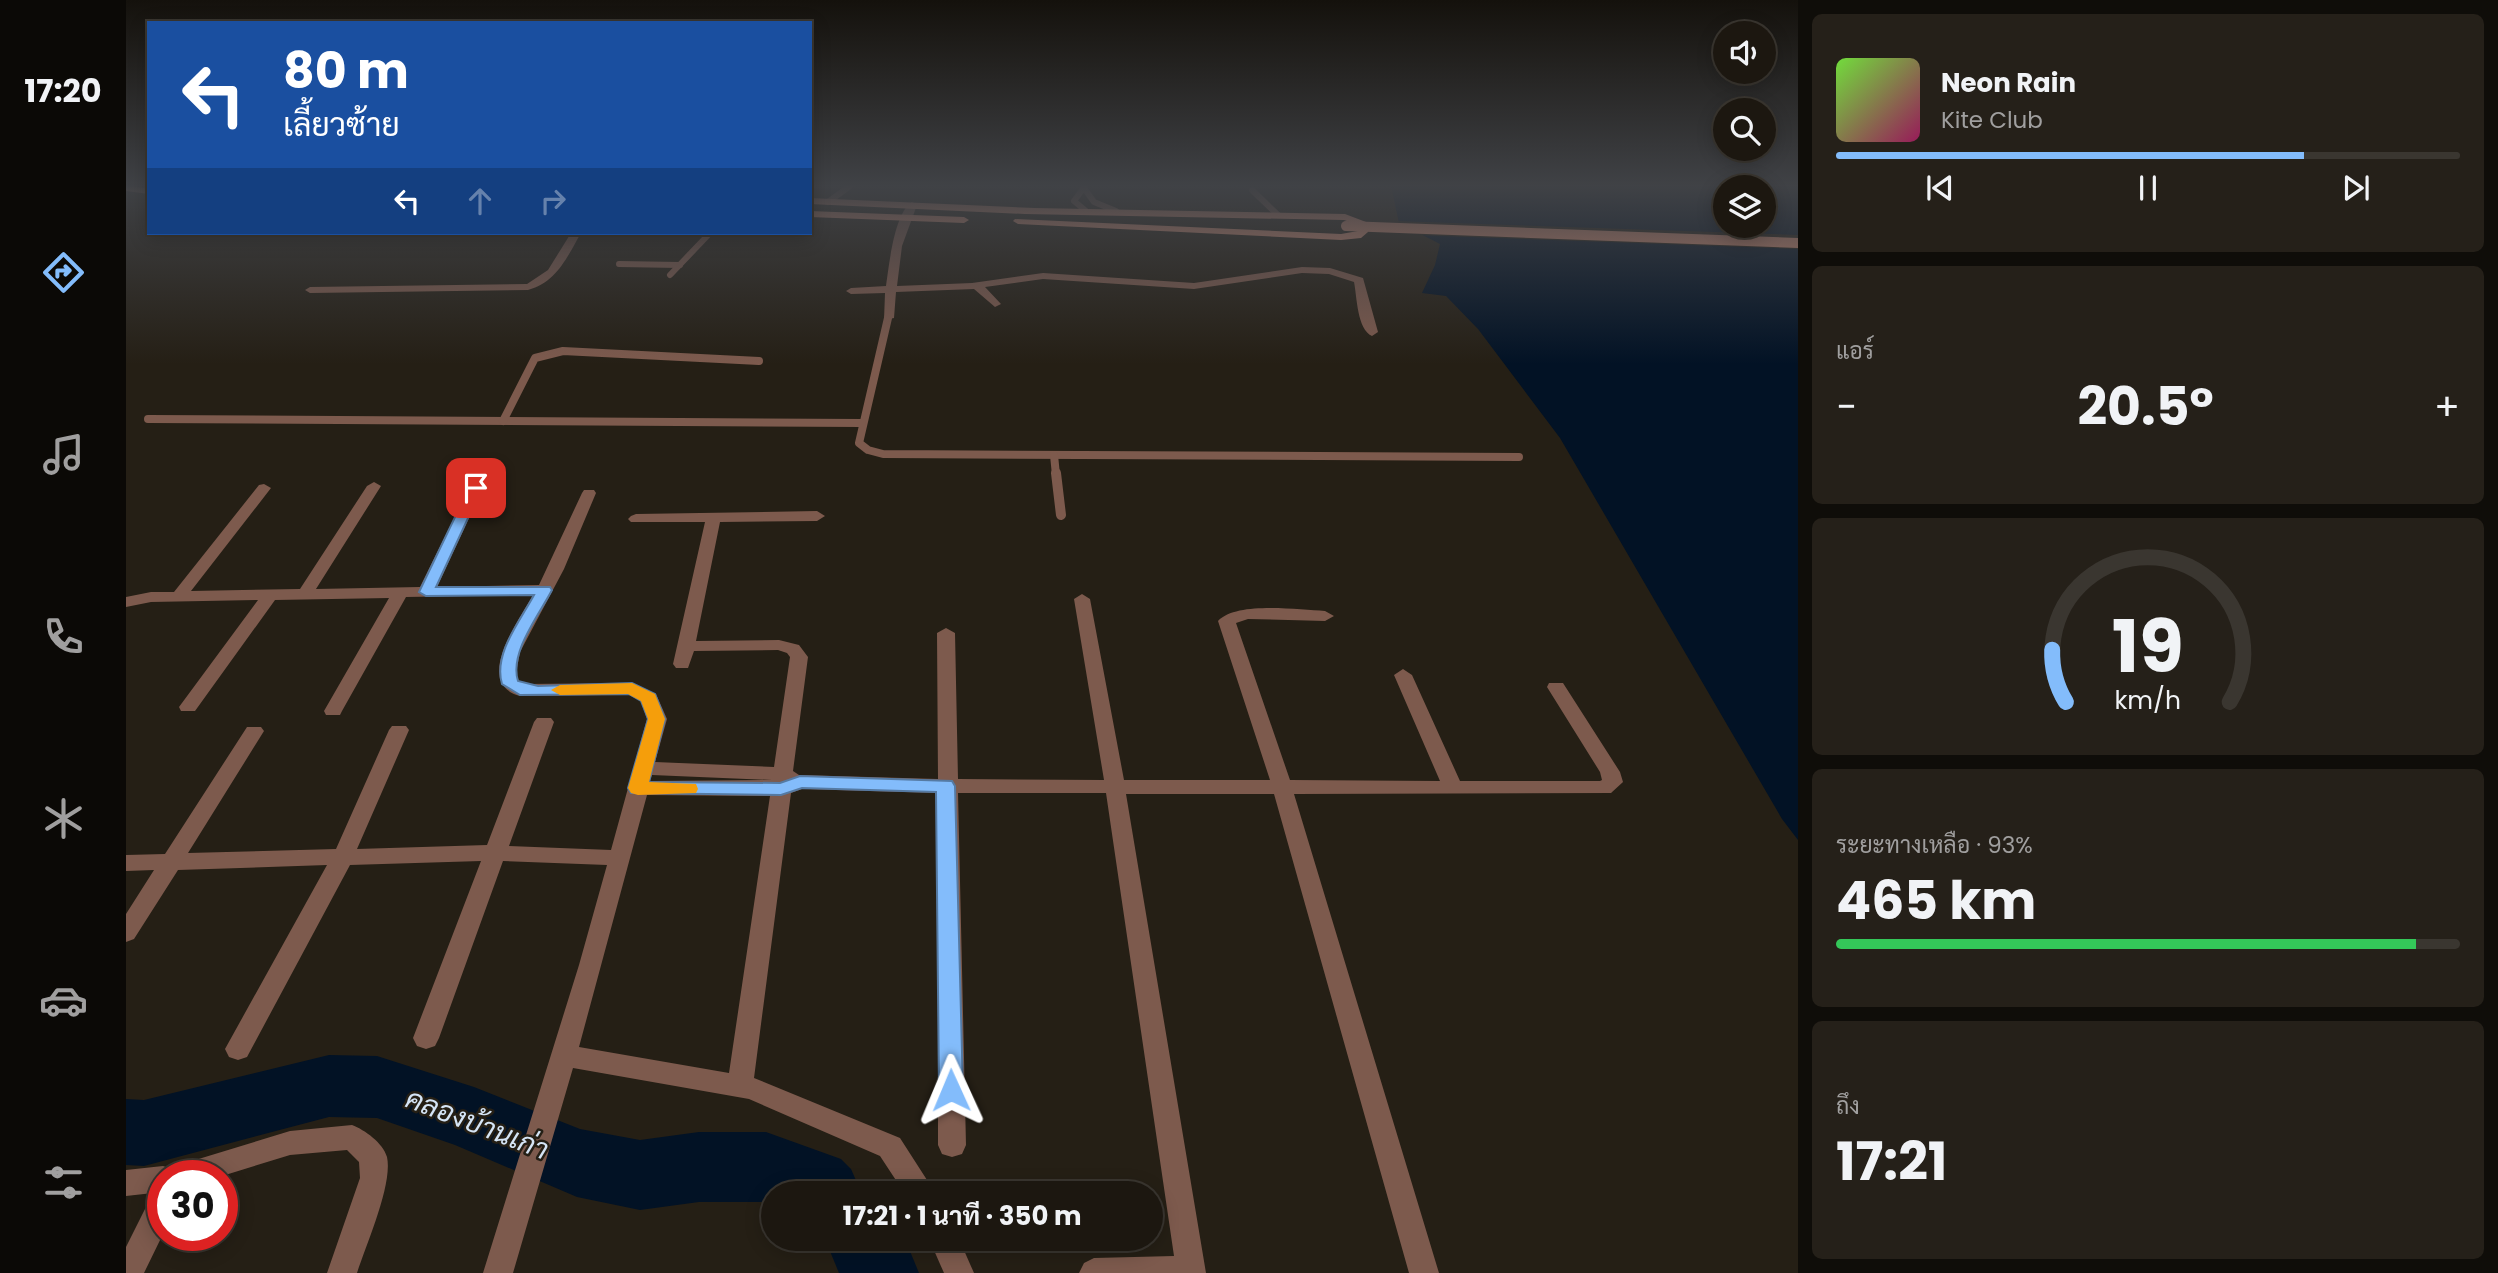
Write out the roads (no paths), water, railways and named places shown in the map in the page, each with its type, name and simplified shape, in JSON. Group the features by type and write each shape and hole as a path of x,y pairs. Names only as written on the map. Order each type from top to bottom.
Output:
{"street":[{"path":"310,290 528,287 542,282 556,268 569,245"},
{"path":"888,318 897,245"},
{"path":"851,291 977,286 1043,276 1194,286 1302,270 1330,271 1359,280 1365,313 1372,332"},
{"path":"977,286 995,304"},
{"path":"305,594 374,486"},
{"path":"178,597 264,488"},
{"path":"426,592 476,488"},
{"path":"498,1273 591,965 657,719 649,698 632,688 520,690 511,684 507,673 511,652 544,590 589,493"},
{"path":"636,519 817,516"},
{"path":"713,519 684,655 779,645 793,649 799,657 788,782 740,1086"},
{"path":"126,601 178,597 544,590"},
{"path":"333,711 401,592"},
{"path":"188,707 270,595"},
{"path":"1082,599 1115,787 1191,1271 1094,1273"},
{"path":"1325,616 1246,614 1227,621 1282,787 1424,1273"},
{"path":"946,633 952,1145"},
{"path":"1403,675 1453,788"},
{"path":"638,788 788,782 946,786 1604,788 1613,782 1610,772 1556,687"},
{"path":"426,1038 544,722"},
{"path":"238,1049 343,857 399,730"},
{"path":"126,933 254,731"},
{"path":"644,768 788,782"},
{"path":"126,863 495,853 619,858"},
{"path":"559,1064 740,1086 890,1147 913,1181"},
{"path":"233,1160 290,1143 352,1137 373,1157 374,1178 342,1273"},
{"path":"126,1183 147,1181"},
{"path":"129,1273 147,1235"},
{"path":"949,1251 959,1273"}],"lane":[{"path":"670,275 698,245"},
{"path":"619,264 680,265"},
{"path":"888,318 859,443 868,450 883,454 1519,457"},
{"path":"503,421 535,358 550,353 645,353 759,361"},
{"path":"148,419 862,423"},
{"path":"1055,455 1061,515"}],"water":[{"path":"1440,245 1798,245 1798,840 1782,819 1560,438 1478,329 1446,296 1422,293 1435,265"}],"waterway":[{"name":"คลองบ้านเก่า","path":"126,1132 144,1133 329,1086 377,1087 474,1119 577,1163 640,1175 699,1167 766,1167 806,1181"},
{"name":"คลองบ้านเก่า","path":"869,1251 879,1273"}]}
